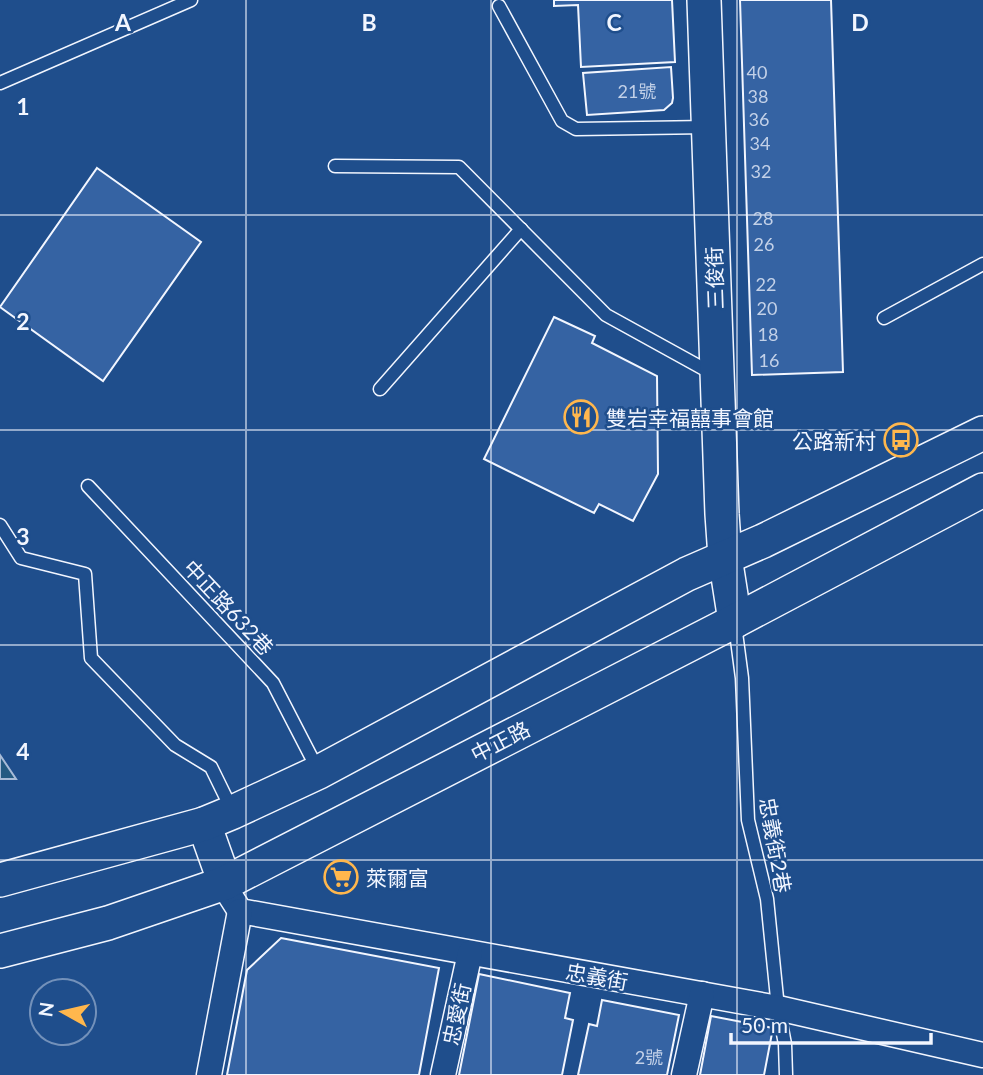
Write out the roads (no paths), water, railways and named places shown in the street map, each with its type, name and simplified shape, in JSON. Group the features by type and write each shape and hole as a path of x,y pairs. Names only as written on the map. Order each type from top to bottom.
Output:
{"main road":[{"name":"三俊街","path":"704,0 725,556 735,621"},
{"path":"0,880 218,818 318,772 675,581 983,433"},
{"name":"中正路","path":"0,951 108,923 233,897 705,635 983,491"},
{"path":"218,818 233,897"}],"street":[{"name":"忠義街","path":"233,897 470,953 778,1008 983,1055"},
{"path":"209,1075 233,897"},
{"name":"忠愛街","path":"443,1075 470,953"},
{"path":"684,1075 702,995"}],"lane":[{"path":"0,83 191,0"},
{"path":"499,6 562,121 576,129 708,127"},
{"path":"335,166 459,167 606,315 717,376"},
{"path":"380,389 521,229"},
{"path":"884,318 983,264"},
{"name":"中正路632巷","path":"88,486 273,683 318,772"},
{"path":"0,525 21,558 85,574 91,658 175,745 211,767 218,818"},
{"name":"忠義街2巷","path":"735,621 742,678 748,820 767,899 778,1008 785,1044 786,1075"}],"place":[{"name":"雙岩幸福囍事會館","path":"581,417"},
{"name":"公路新村","path":"901,440"},
{"name":"萊爾富","path":"341,877"}]}
